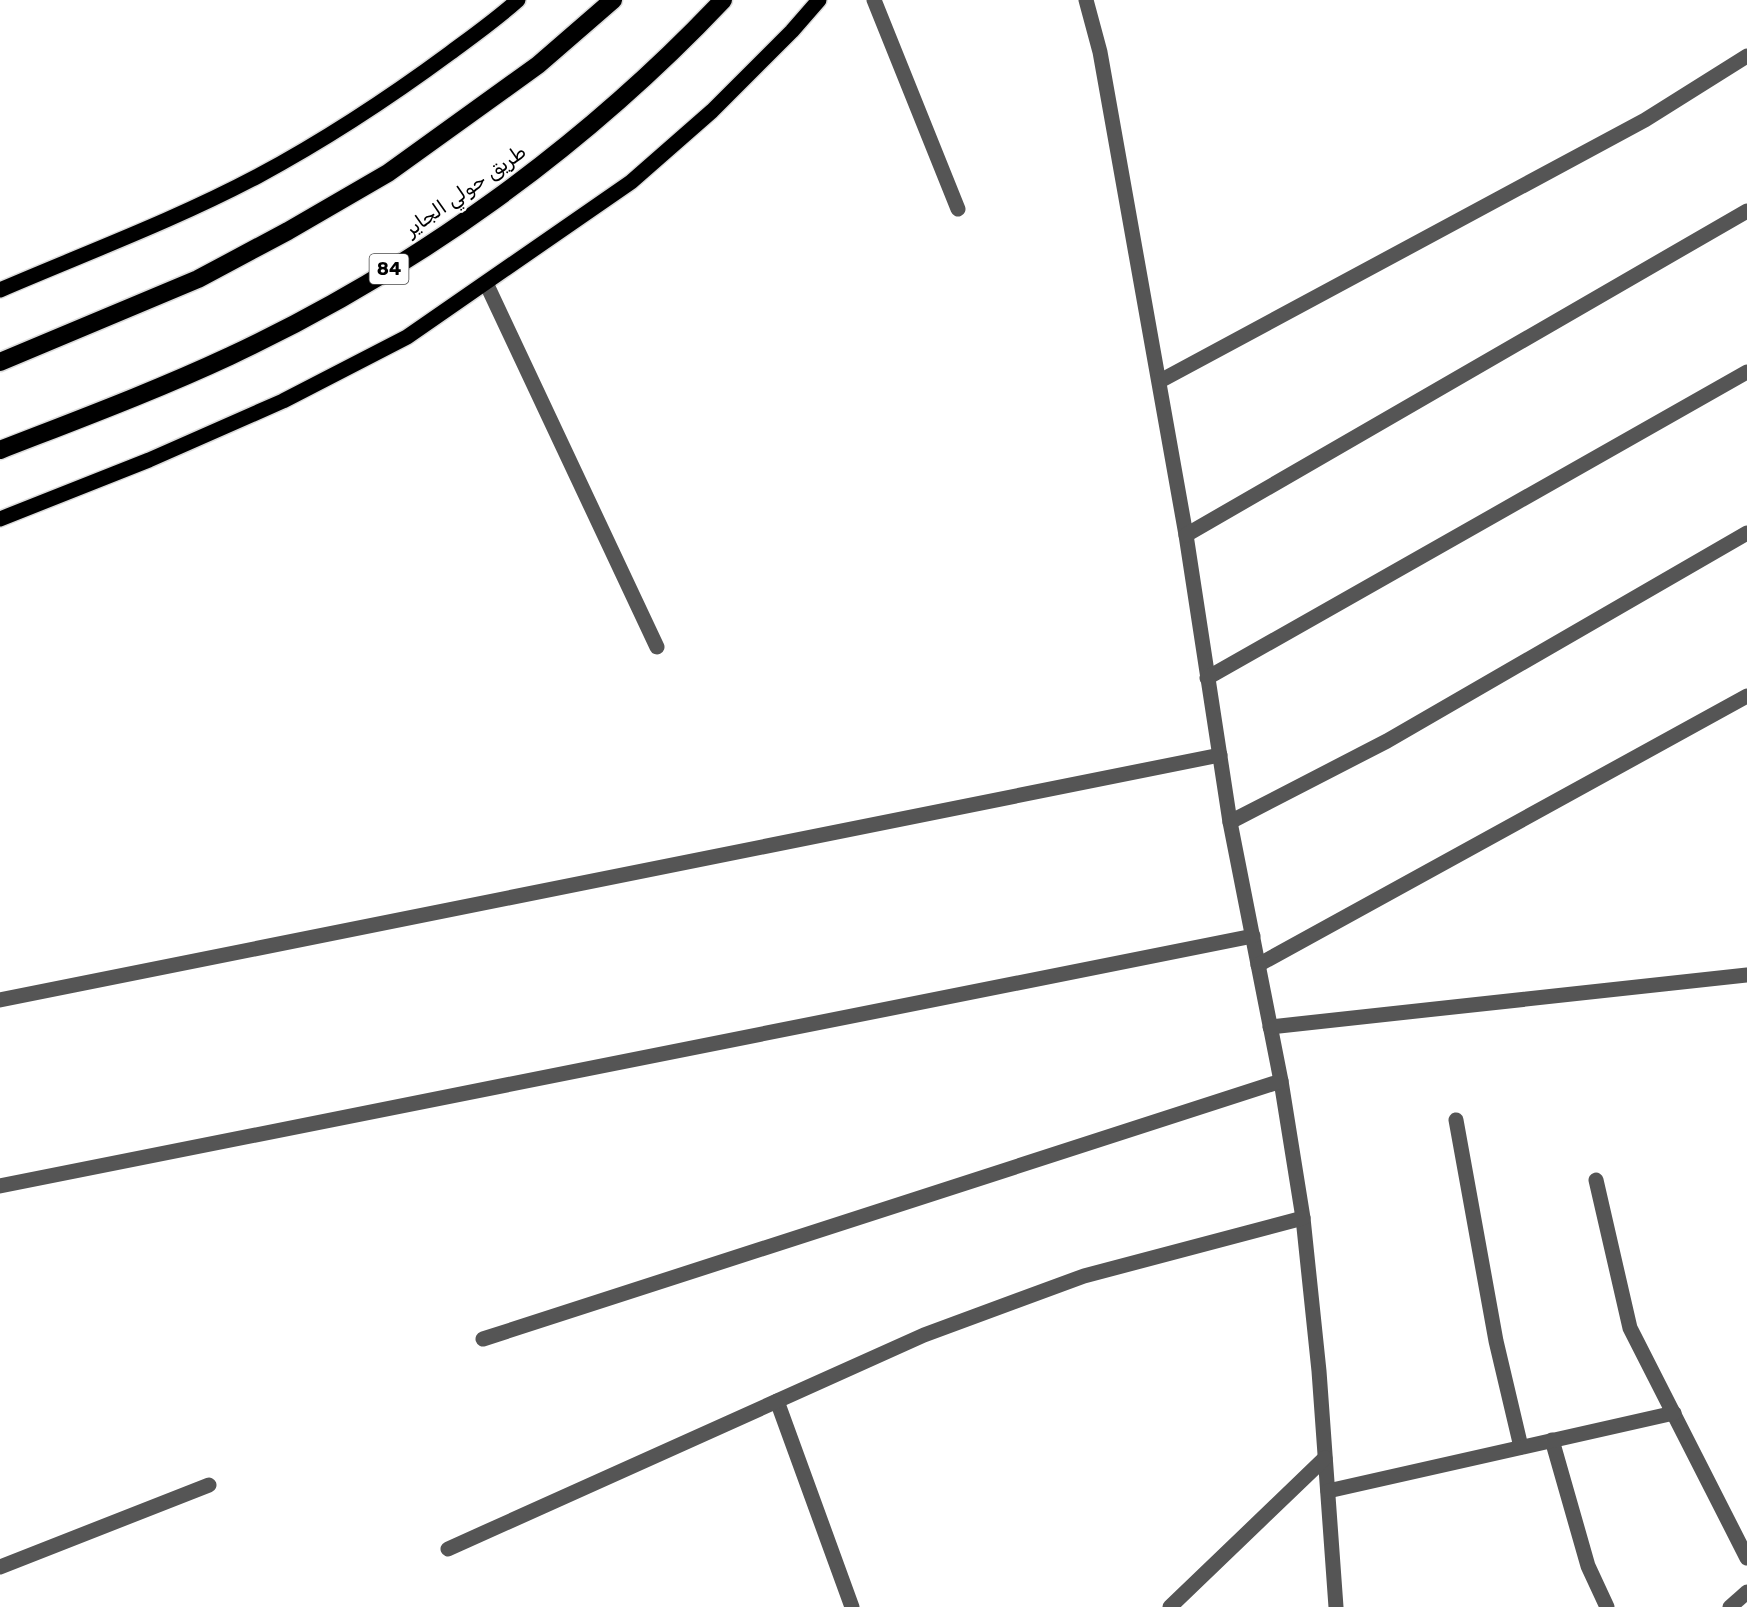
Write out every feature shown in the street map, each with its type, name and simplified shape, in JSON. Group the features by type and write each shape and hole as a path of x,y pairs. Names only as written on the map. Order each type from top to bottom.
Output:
{"highway":[{"path":"0,362 198,279 288,231 388,173 538,65 613,0"},
{"name":"طريق حولي الجاير","path":"0,450 230,356 329,305 422,249 510,188 589,127 683,42 723,0"}],"main road":[{"path":"0,290 170,218 258,176 351,121 420,75 503,14 518,0"},
{"path":"0,519 149,460 283,401 407,337 631,182 712,111 792,31 819,0"}],"street":[{"path":"874,0 958,209"},
{"path":"1086,0 1100,52 1160,381 1230,822 1281,1081 1304,1218 1319,1371 1336,1607"},
{"path":"1160,381 1645,120 1747,56"},
{"path":"1186,535 1747,211"},
{"path":"486,283 657,647"},
{"path":"1207,678 1747,372"},
{"path":"1230,822 1386,741 1747,533"},
{"path":"1258,965 1747,696"},
{"path":"0,1000 1220,755"},
{"path":"0,1186 1252,936"},
{"path":"1270,1027 1747,975"},
{"path":"483,1339 1281,1081"},
{"path":"1456,1120 1496,1341 1521,1447"},
{"path":"1596,1180 1630,1328 1747,1558"},
{"path":"448,1549 924,1335 1084,1276 1304,1218"},
{"path":"777,1401 852,1607"},
{"path":"1328,1491 1674,1413"},
{"path":"1552,1440 1588,1566 1607,1607"},
{"path":"1170,1607 1325,1458"},
{"path":"0,1567 209,1485"},
{"path":"1730,1607 1747,1592"}]}
